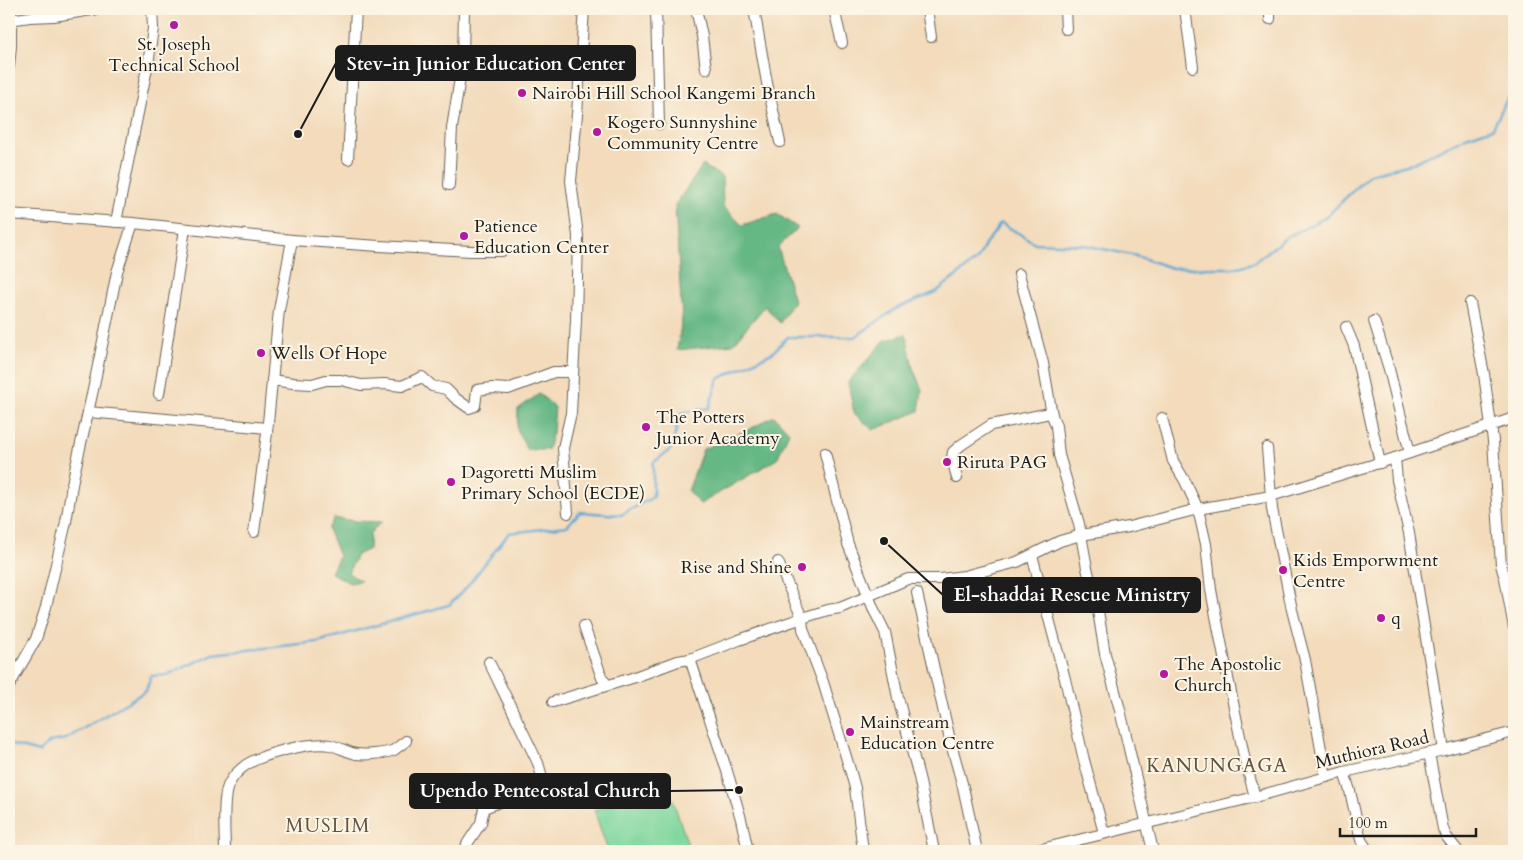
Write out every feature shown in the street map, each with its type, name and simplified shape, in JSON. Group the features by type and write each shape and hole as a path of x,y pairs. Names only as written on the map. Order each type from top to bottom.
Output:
{"street":[{"path":"9,66 11,46 10,20 98,9"},
{"path":"116,222 148,58 153,28 152,9"},
{"path":"348,159 356,9"},
{"path":"449,185 452,128 463,59 464,9"},
{"path":"568,513 563,448 571,413 578,236 571,181 578,114 584,9"},
{"path":"656,9 660,124"},
{"path":"696,9 702,36 706,70"},
{"path":"754,9 767,84 780,142"},
{"path":"834,9 842,43"},
{"path":"927,9 931,37"},
{"path":"1065,9 1066,29"},
{"path":"1186,9 1193,67"},
{"path":"9,214 116,222 292,240 471,251 502,251"},
{"path":"9,686 36,639 46,608 66,522 73,479 117,272 133,224"},
{"path":"159,394 185,229"},
{"path":"254,532 268,428 279,310 292,240"},
{"path":"1019,274 1043,363 1052,415 1057,432 1058,455 1081,535 1098,611 1105,654 1118,701 1153,851"},
{"path":"1470,303 1491,426 1501,565 1514,628"},
{"path":"1374,320 1410,453"},
{"path":"1346,327 1354,346 1380,463"},
{"path":"272,380 312,384 326,380 341,380 361,385 384,384 402,386 422,378 432,386 446,389 469,408 475,406 477,390 492,388 508,389 554,372 573,372"},
{"path":"88,412 268,428"},
{"path":"958,478 952,458 953,452 991,425 1052,415"},
{"path":"1162,418 1173,461 1198,509 1206,544 1216,618 1244,756 1255,796"},
{"path":"553,702 632,678 678,661 690,659 802,618 840,608 868,597 888,586 908,580 964,576 1017,562 1060,541 1081,535 1129,527 1198,509 1271,496 1380,463 1514,418"},
{"path":"1267,448 1278,544 1305,660 1326,777"},
{"path":"825,453 848,544 868,597 885,632 898,698 910,740 934,851"},
{"path":"1395,458 1397,480 1408,533 1444,750"},
{"path":"1032,555 1104,833"},
{"path":"778,562 802,618 803,629 823,682 851,773 855,788 862,851"},
{"path":"917,593 950,740 963,787 976,851"},
{"path":"584,626 602,678 607,685"},
{"path":"690,659 727,770 748,851"},
{"path":"465,851 467,844 480,823 484,808 522,793 540,782 542,776 538,762 488,662"},
{"name":"Muthiora Road","path":"1033,851 1344,772 1514,732"},
{"path":"225,851 227,787 243,767 289,748 329,745 356,754 371,754 392,751 406,740"},
{"path":"1430,753 1443,829 1458,851"},
{"path":"1344,772 1361,840 1368,851"}],"green space":[{"path":"703,165 722,177 723,206 742,225 777,214 798,228 778,247 794,301 780,323 765,306 733,344 677,350 682,319 675,205"},
{"path":"906,334 913,368 922,390 919,411 873,430 854,413 848,382 884,341"},
{"path":"539,394 555,407 553,431 548,450 527,450 517,430 518,409"},
{"path":"774,416 789,432 777,459 700,504 688,491 703,449 748,430"},
{"path":"334,518 382,522 370,533 369,549 357,555 348,573 361,581 350,583 331,573 339,556 328,529"},
{"path":"668,785 690,851 608,851 594,810"}],"waterway":[{"path":"9,744 39,752 50,742 66,739 146,691 151,676 167,675 213,654 317,642 449,605 465,589 509,533 567,526 580,512 621,515 653,497 653,463 671,449 681,413 709,408 718,379 772,353 788,337 855,337 897,308 936,292 977,260 1001,223 1035,243 1084,245 1136,256 1172,268 1234,268 1253,263 1287,237 1325,218 1370,174 1411,164 1466,137 1493,128 1508,97 1514,101"}],"place":[{"name":"St. Joseph Technical School","path":"174,25"},
{"name":"Nairobi Hill School Kangemi Branch","path":"522,93"},
{"name":"Kogero Sunnyshine Community Centre","path":"597,132"},
{"name":"Stev-in Junior Education Center","path":"298,134"},
{"name":"Patience Education Center","path":"464,236"},
{"name":"Wells Of Hope","path":"261,353"},
{"name":"The Potters Junior Academy","path":"646,427"},
{"name":"Riruta PAG","path":"947,462"},
{"name":"Dagoretti Muslim Primary School (ECDE)","path":"451,482"},
{"name":"El-shaddai Rescue Ministry","path":"884,541"},
{"name":"Rise and Shine","path":"802,567"},
{"name":"Kids Emporwment Centre","path":"1283,570"},
{"name":"q","path":"1381,618"},
{"name":"The Apostolic Church","path":"1164,674"},
{"name":"Mainstream Education Centre","path":"850,732"},
{"name":"Upendo Pentecostal Church","path":"739,790"}],"district":[{"name":"KANUNGAGA","path":"1217,766"},
{"name":"MUSLIM","path":"328,826"}]}
